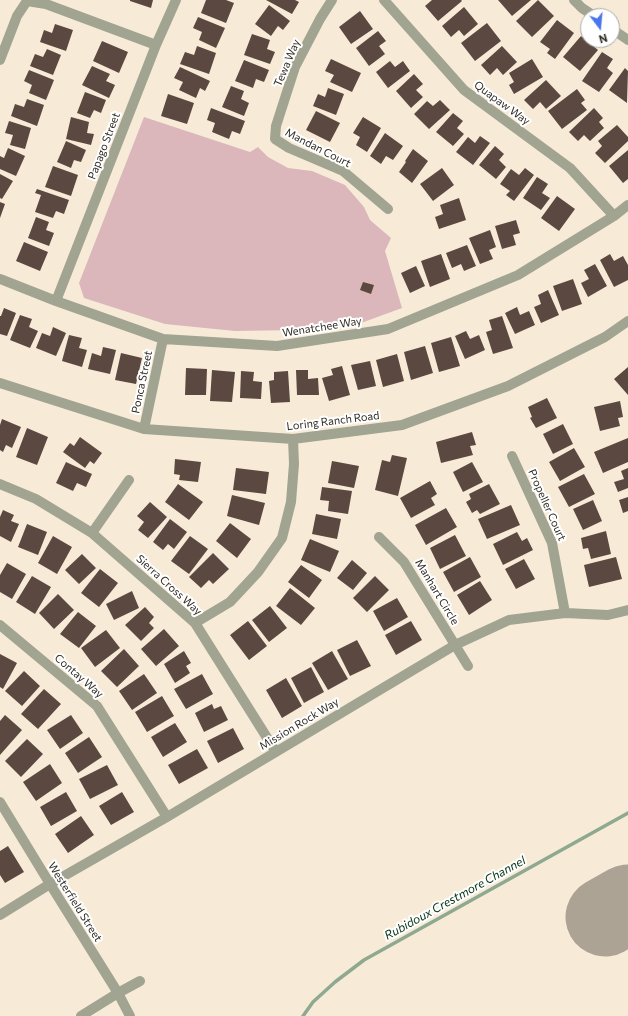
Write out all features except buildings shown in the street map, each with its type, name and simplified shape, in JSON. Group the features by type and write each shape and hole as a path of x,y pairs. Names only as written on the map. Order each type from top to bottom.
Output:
{"street":[{"name":"Papago Street","path":"56,301 156,45 176,0"},
{"name":"Tewa Way","path":"275,139 276,126 295,67 320,19 332,0"},
{"name":"Quapaw Way","path":"384,0 464,90 570,168 614,216"},
{"path":"574,0 582,8"},
{"path":"0,60 17,16 27,1 46,4 156,45"},
{"name":"Mandan Court","path":"275,139 289,148 342,172 388,209"},
{"name":"Wenatchee Way","path":"0,279 56,301 163,339 277,346 388,329 518,275 614,216 628,205"},
{"name":"Loring Ranch Road","path":"0,383 144,429 293,439 402,425 508,386 605,337 628,321"},
{"name":"Ponca Street","path":"144,429 163,339"},
{"path":"195,623 230,602 258,572 282,538 290,502 294,464 293,439"},
{"name":"Propeller Court","path":"512,456 552,543 565,613"},
{"path":"92,533 129,480"},
{"name":"Sierra Cross Way","path":"0,484 36,499 92,533 195,623 276,752"},
{"name":"Manhart Circle","path":"379,537 404,562 468,666"},
{"name":"Mission Rock Way","path":"0,915 50,884 167,817 455,644 509,620 565,613 608,615 628,610"},
{"name":"Contay Way","path":"0,625 97,706 167,817"},
{"name":"Westerfield Street","path":"0,802 118,993 130,1016"},
{"path":"81,1016 140,981"}],"shaded area":[{"path":"144,117 250,152 258,147 268,157 288,168 312,171 345,185 364,207 370,220 391,238 385,251 402,308 361,323 299,330 235,331 165,324 84,298 79,283"}],"waterway":[{"name":"Rubidoux Crestmore Channel","path":"303,1016 313,1002 335,982 364,960 628,813"}],"runway":[{"path":"605,917 628,904"}]}
